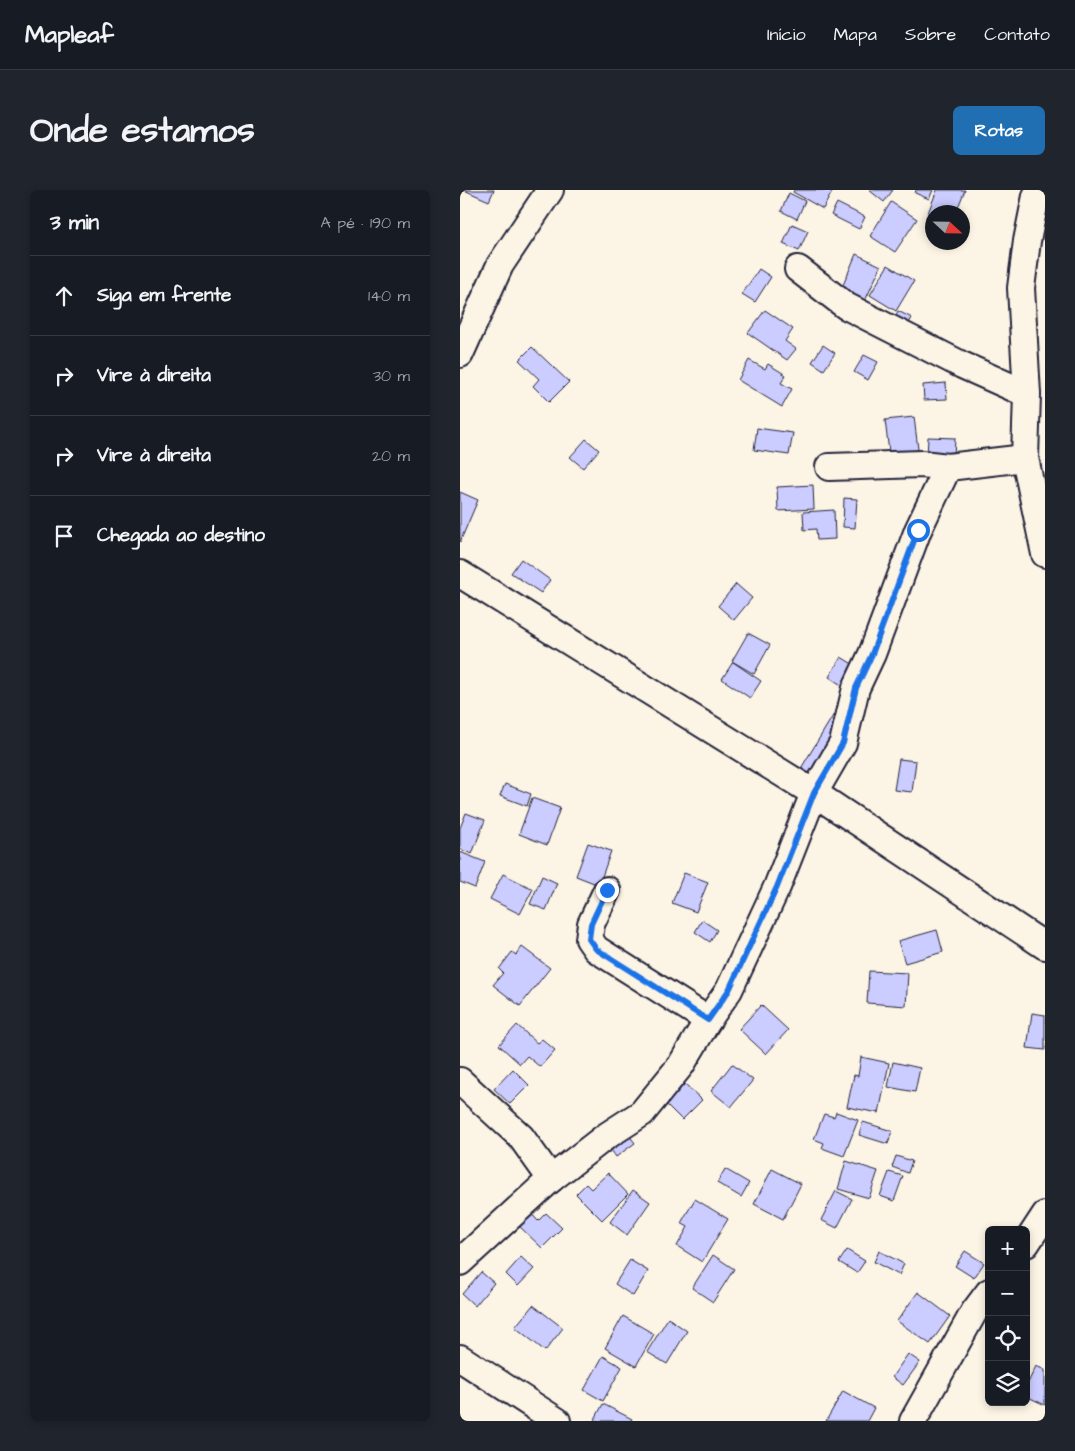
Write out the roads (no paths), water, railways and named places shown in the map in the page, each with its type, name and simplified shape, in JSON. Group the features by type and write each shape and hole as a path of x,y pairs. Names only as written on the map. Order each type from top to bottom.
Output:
{"street":[{"path":"460,354 500,265 550,190"},
{"path":"1036,196 1026,241 1021,288 1027,394 1025,458 1045,554"},
{"path":"798,269 846,306 962,365 1027,394"},
{"path":"829,467 922,464 948,467 1025,458"},
{"path":"460,1262 550,1179 605,1137 642,1113 681,1065 708,1020 729,990 777,887 814,793 843,743 856,688 872,654 918,530 948,467"},
{"path":"460,574 814,793 1045,946"},
{"path":"607,890 591,924 589,939 596,949 708,1020"},
{"path":"460,1081 521,1136 550,1179"},
{"path":"1030,1238 1045,1215"},
{"path":"913,1421 974,1312 985,1297"},
{"path":"460,1358 557,1421"}]}
